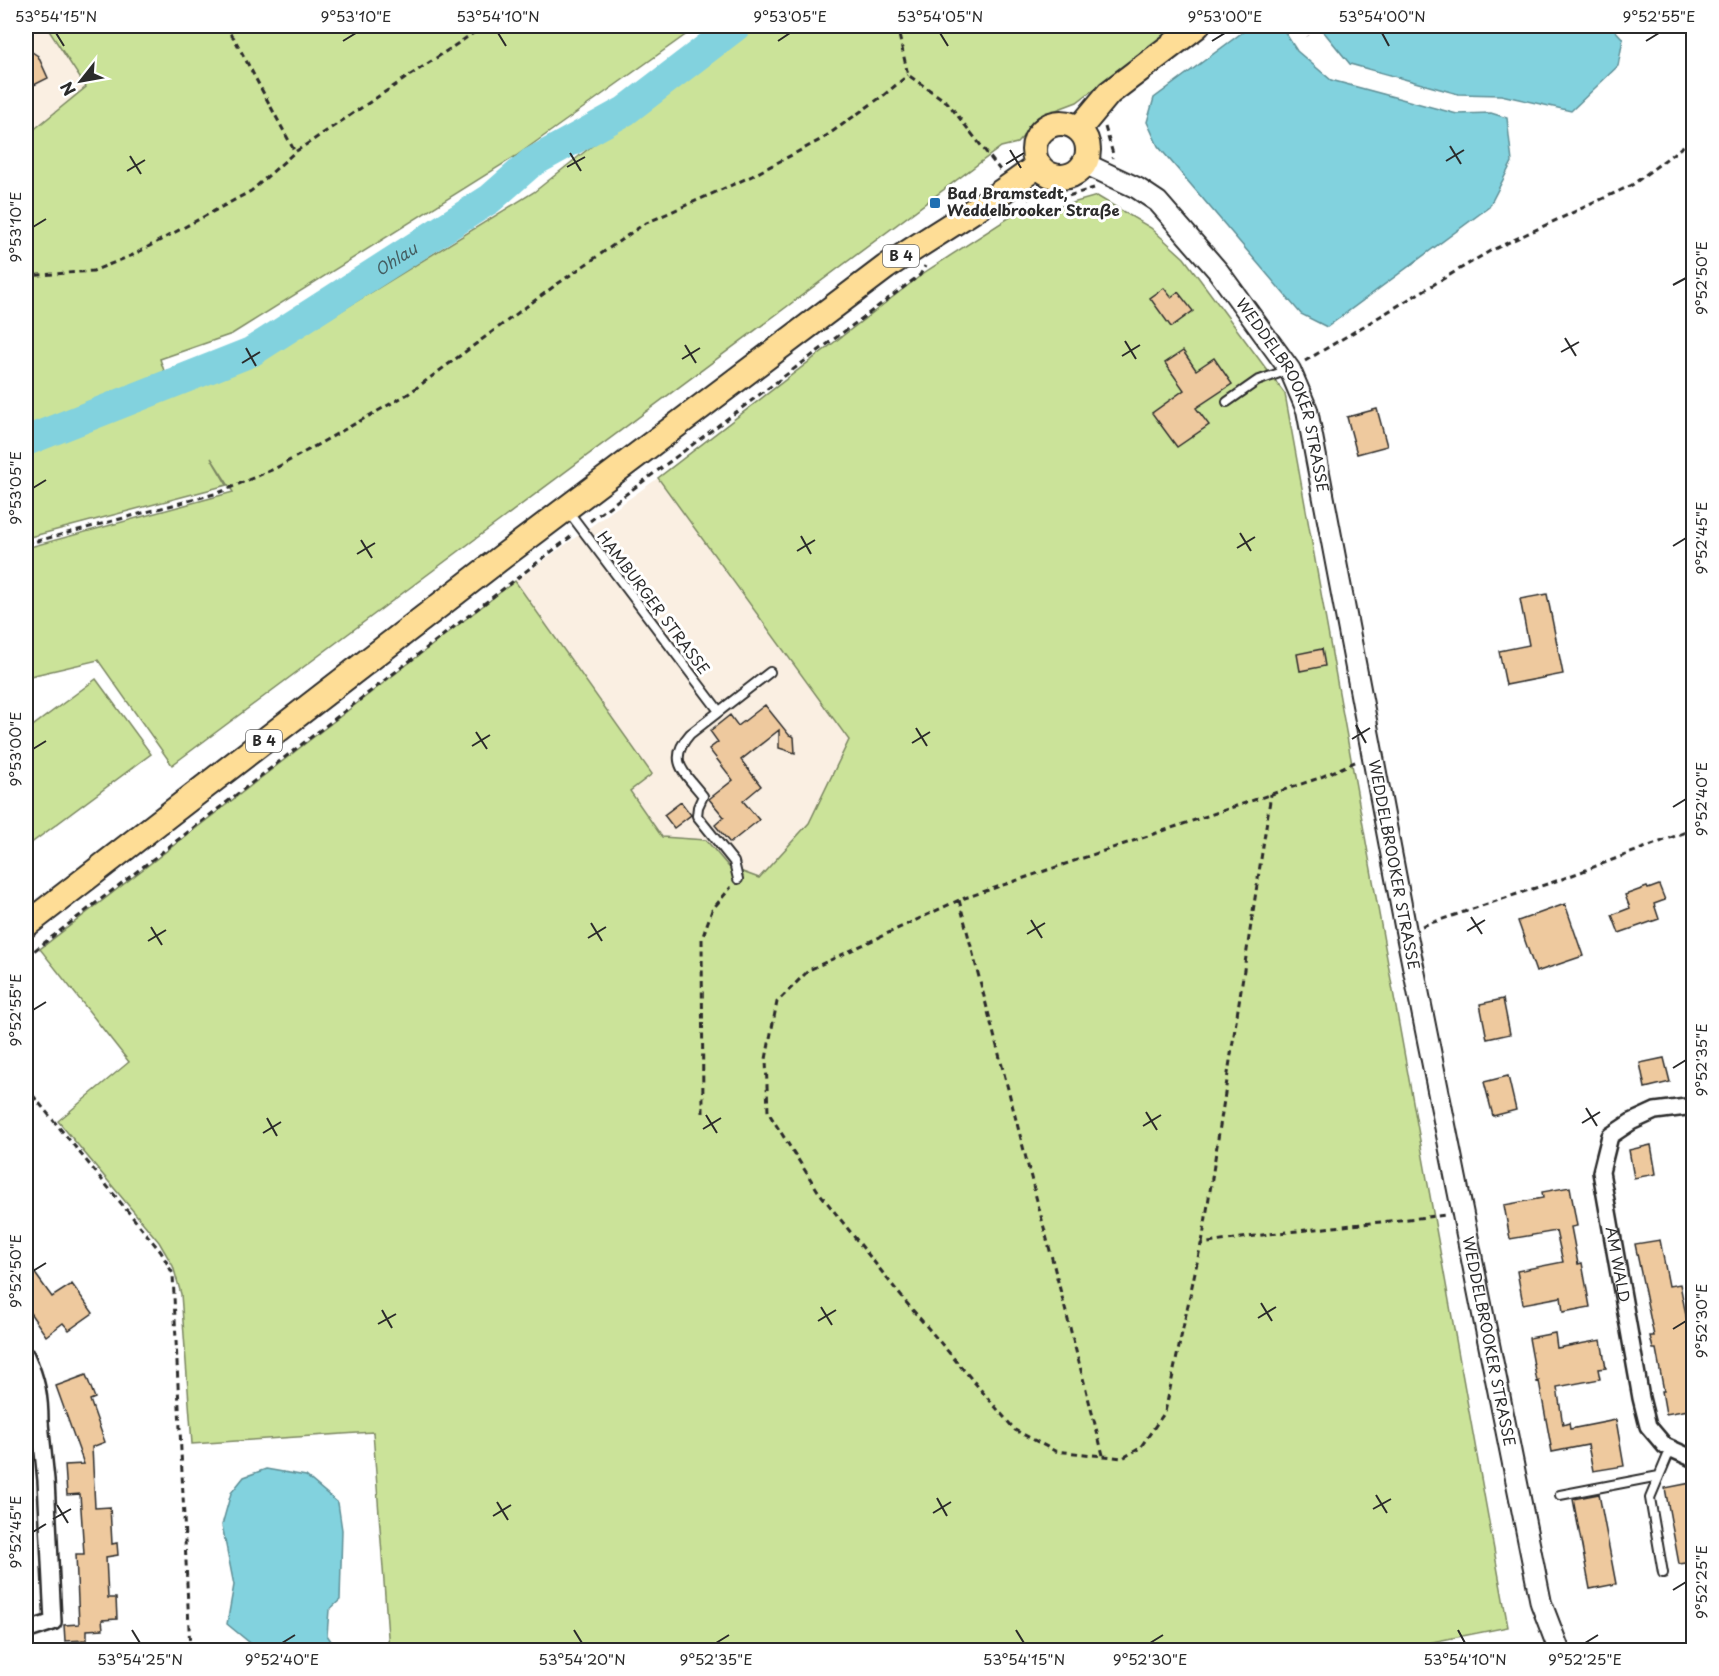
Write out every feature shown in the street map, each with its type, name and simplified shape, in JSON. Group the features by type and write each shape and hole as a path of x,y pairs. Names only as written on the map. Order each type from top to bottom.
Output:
{"main road":[{"path":"1078,129 1109,93 1197,26"},
{"path":"1062,123 1078,129 1088,143 1086,164 1077,173 1060,178 1044,172 1038,165 1033,149 1040,133 1046,127 1062,123"},
{"name":"B 4","path":"26,925 573,519 886,267 1020,192 1038,165"}],"street":[{"name":"WEDDELBROOKER STRASSE","path":"1086,164 1137,188 1158,202 1218,271 1290,370 1307,410 1406,931 1541,1603 1559,1650"},
{"name":"AM WALD","path":"1694,1106 1656,1111 1631,1122 1610,1136 1601,1172 1648,1426 1665,1446 1694,1459"},
{"path":"26,1356 36,1378 40,1407 53,1622 26,1630"},
{"path":"26,1409 40,1423"}],"lane":[{"path":"1227,402 1257,381 1290,370"},
{"name":"HAMBURGER STRASSE","path":"573,519 719,711"},
{"path":"738,879 734,862 697,816 703,796 681,768 677,757 681,745 690,734 770,672"},
{"path":"1663,1573 1650,1498 1671,1448"},
{"path":"1560,1495 1659,1476"}],"path":[{"path":"223,26 240,47 295,153"},
{"path":"26,276 93,271 134,255 251,190 295,153 484,26"},
{"path":"897,26 908,75 947,102 1020,192 1062,198 1099,186 1108,173 1113,154 1105,129 1109,119"},
{"path":"1304,26 1308,36"},
{"path":"26,544 218,493 276,468 408,394 553,287 644,224 752,176 822,139 908,75"},
{"path":"1290,370 1490,251 1632,185 1694,138"},
{"path":"26,957 573,519 920,275 927,262"},
{"path":"1270,794 1202,1244 1165,1412 1140,1448 1123,1458 1055,1451 1015,1430 905,1301 818,1191 768,1112 766,1059 777,1002 809,970 959,900 1270,794 1319,778 1373,755"},
{"path":"1406,931 1552,883 1694,829"},
{"path":"703,1113 702,939 712,910 738,879"},
{"path":"959,900 1103,1455"},
{"path":"26,1087 161,1252 173,1274 190,1650"},
{"path":"1202,1244 1269,1234 1463,1214"},
{"path":"90,1650 116,1644 130,1650"}],"shaded area":[{"path":"26,26 46,26 86,87 26,136"},
{"path":"658,478 849,740 809,824 759,878 729,867 706,840 662,837 630,791 652,774 515,581"}],"green space":[{"path":"46,26 698,26 516,156 232,334 160,359 173,397 258,362 534,192 743,26 1176,26 1077,102 1043,115 1017,143 1001,147 172,765 98,660 26,677 26,548 233,492 211,458 227,485 26,538 26,136 86,87"},
{"path":"1097,196 1151,228 1184,258 1285,394 1508,1627 1392,1650 389,1650 373,1432 192,1444 181,1294 173,1266 159,1242 58,1121 129,1062 40,949 515,581 652,774 630,791 662,837 706,840 729,867 759,878 809,823 849,740 658,478 928,270 1021,210 1051,209"},
{"path":"96,679 151,754 26,847 26,731"}],"water":[{"path":"1251,26 1281,26 1297,51 1331,80 1457,114 1491,113 1507,118 1512,162 1489,207 1327,327 1301,314 1158,146 1147,122 1154,98"},
{"path":"1319,26 1611,26 1623,39 1618,66 1571,111 1501,95 1458,94 1350,64"},
{"path":"266,1469 306,1476 338,1503 342,1530 340,1600 329,1610 327,1635 337,1650 256,1650 227,1624 234,1585 222,1525 231,1493 244,1477"}],"building":[{"path":"26,48 38,56 48,78 26,89"},
{"path":"1164,288 1171,297 1178,292 1193,311 1171,327 1150,298"},
{"path":"1183,351 1196,370 1214,358 1232,384 1196,408 1209,425 1177,447 1152,413 1184,390 1165,363"},
{"path":"1377,409 1387,446 1357,454 1347,417"},
{"path":"1547,594 1563,674 1506,685 1499,651 1529,645 1520,599"},
{"path":"1322,649 1325,666 1300,671 1297,654"},
{"path":"765,705 789,735 794,737 795,753 779,748 779,730 741,760 761,786 743,801 759,820 730,843 715,825 724,817 709,799 733,780 709,749 718,742 710,731 730,715 738,726"},
{"path":"681,802 691,815 674,828 664,815"},
{"path":"1659,885 1665,900 1654,904 1659,919 1619,933 1612,915 1630,908 1625,895"},
{"path":"1565,904 1583,956 1536,972 1518,921"},
{"path":"1503,999 1510,1034 1487,1039 1480,1004"},
{"path":"1664,1058 1670,1082 1645,1088 1640,1063"},
{"path":"1508,1076 1516,1110 1493,1116 1484,1082"},
{"path":"1651,1145 1656,1174 1634,1178 1629,1150"},
{"path":"1570,1187 1577,1226 1571,1227 1578,1264 1582,1263 1590,1307 1563,1312 1561,1297 1523,1304 1517,1271 1563,1262 1556,1231 1510,1239 1504,1205 1543,1198 1542,1192"},
{"path":"1660,1240 1669,1286 1680,1284 1694,1357 1694,1409 1666,1414 1656,1349 1653,1349 1650,1336 1654,1336 1635,1244"},
{"path":"34,1272 52,1297 72,1284 93,1313 69,1330 63,1323 46,1336 26,1307 26,1278"},
{"path":"1555,1333 1557,1348 1601,1340 1606,1368 1598,1369 1600,1379 1557,1387 1563,1425 1569,1423 1570,1429 1616,1420 1624,1466 1593,1471 1588,1445 1552,1452 1529,1338"},
{"path":"86,1375 95,1398 90,1400 105,1442 92,1447 95,1508 110,1507 112,1544 117,1543 118,1555 106,1557 108,1598 116,1598 117,1619 102,1620 103,1629 87,1630 87,1640 65,1641 64,1625 79,1624 76,1554 84,1554 80,1494 67,1495 65,1465 84,1464 56,1386"},
{"path":"1691,1483 1694,1497 1694,1562 1679,1564 1665,1488"},
{"path":"1599,1494 1616,1584 1590,1589 1573,1499"}],"waterway":[{"name":"Ohlau","path":"26,441 251,352 490,199 531,163 625,111 736,26"}],"place":[{"name":"Bad Bramstedt, Weddelbrooker Straße","path":"935,203"}]}
